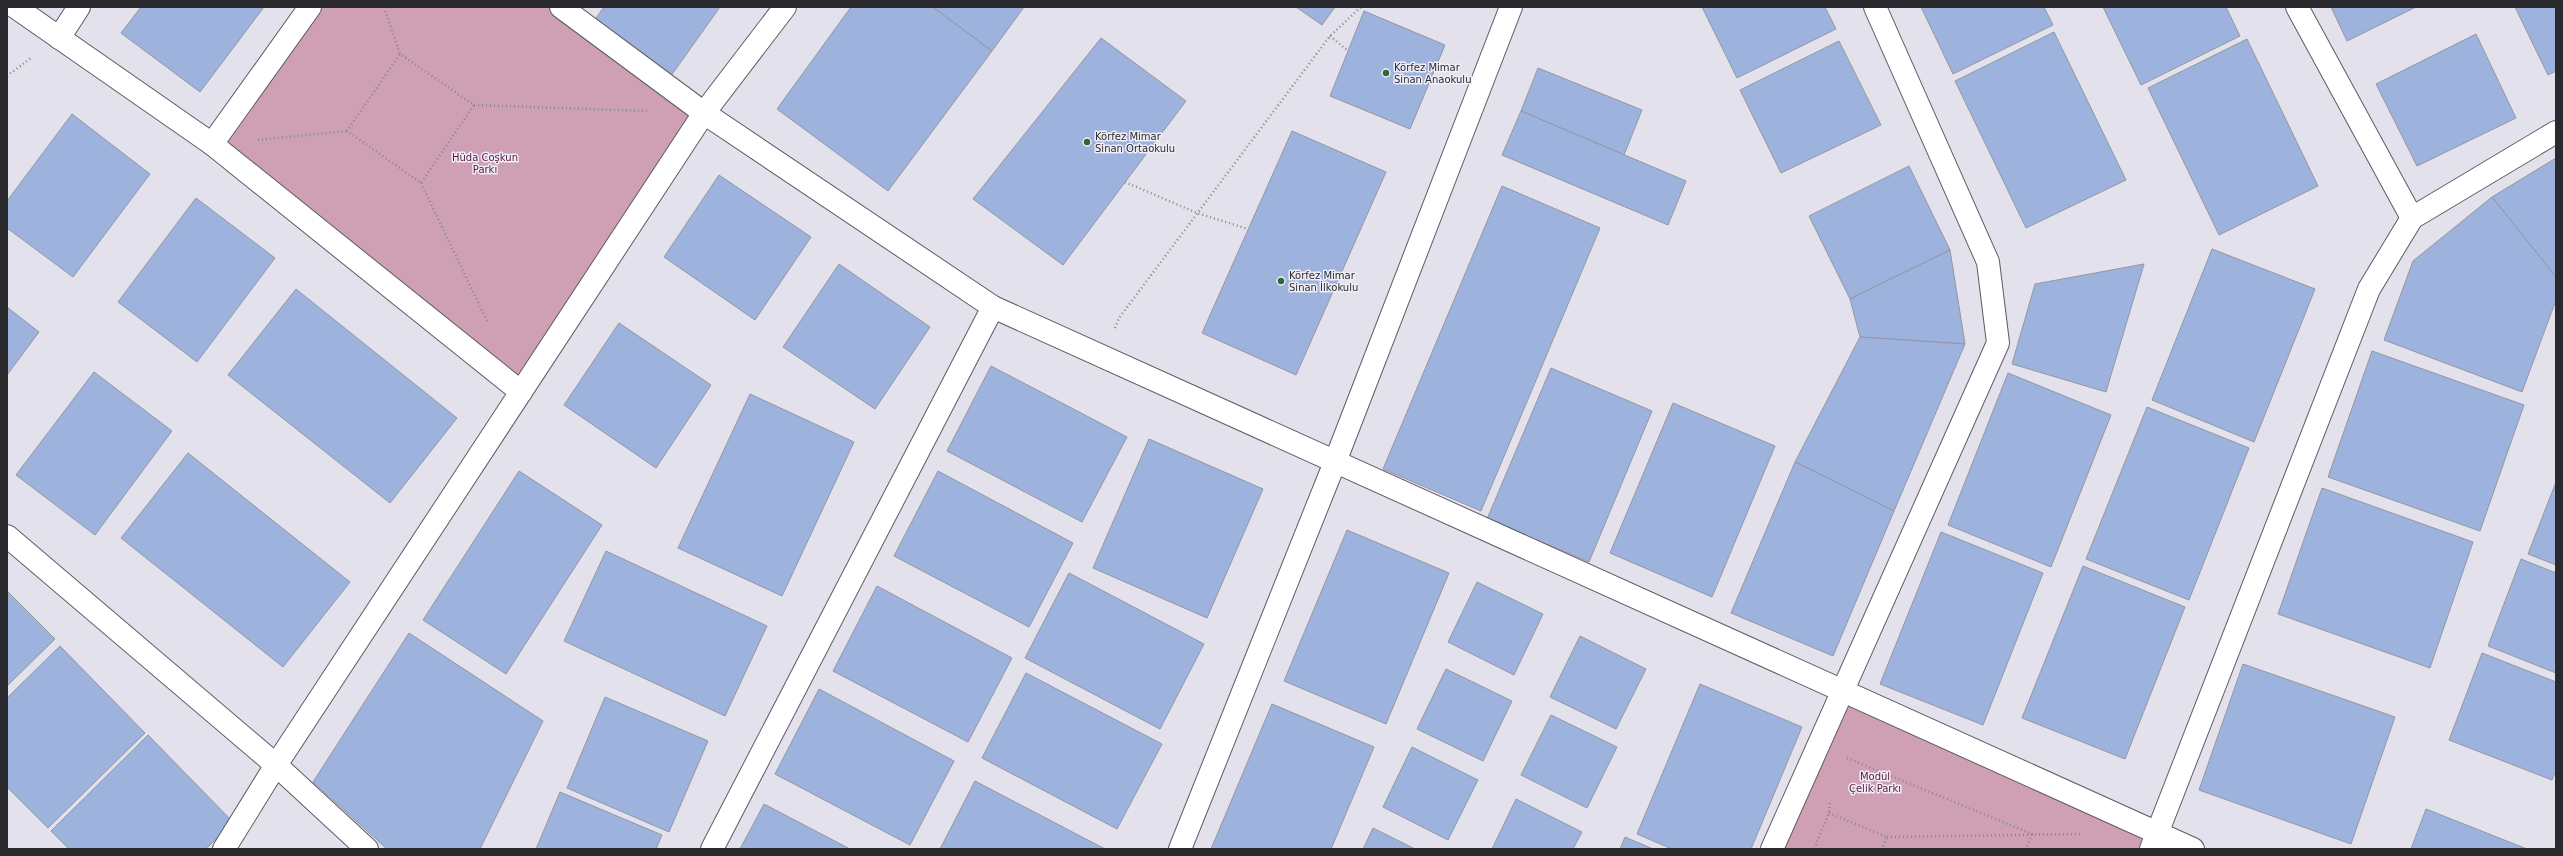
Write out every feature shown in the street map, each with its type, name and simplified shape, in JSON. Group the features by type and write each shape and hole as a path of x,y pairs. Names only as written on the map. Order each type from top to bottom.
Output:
{"street":[{"path":"15,7 212,144 521,392"},
{"path":"59,38 79,7"},
{"path":"212,144 310,7"},
{"path":"561,7 704,113 993,308 1841,691 2154,842 2193,849"},
{"path":"224,849 276,765 704,113 785,7"},
{"path":"1180,849 1336,462 1511,7"},
{"path":"1772,849 1841,691 1998,344 1988,262 1875,7"},
{"path":"2297,7 2412,218"},
{"path":"2154,842 2368,289 2412,218 2556,132"},
{"path":"712,849 993,308"},
{"path":"7,536 276,765 367,849"}],"path":[{"path":"384,7 400,54 474,105 648,111"},
{"path":"1102,357 1119,318 1330,36 1361,7"},
{"path":"1330,36 1348,51"},
{"path":"347,131 400,54"},
{"path":"421,183 474,105"},
{"path":"212,144 347,131 421,183 490,327"},
{"path":"1125,182 1198,213 1248,229"},
{"path":"1845,758 2032,834"},
{"path":"1814,849 1829,813 1887,837 2087,834"},
{"path":"2026,849 2032,834"},
{"path":"1882,849 1887,837"}],"green space":[{"name":"Hüda Coşkun Parkı","path":"310,7 561,7 704,113 521,392 212,144"},
{"name":"Modül Çelik Parkı","path":"1841,691 2157,834 2151,849 1772,849"}],"building":[{"path":"141,7 264,7 200,92 121,33"},
{"path":"604,7 720,7 668,80 591,25"},
{"path":"851,7 933,7 992,51 888,191 777,109"},
{"path":"933,7 1024,7 992,51"},
{"path":"1296,7 1335,7 1322,25"},
{"path":"1702,7 1825,7 1836,29 1737,78"},
{"path":"1921,7 2044,7 2053,25 1953,74"},
{"path":"2103,7 2226,7 2240,36 2141,85"},
{"path":"2331,7 2416,7 2347,41"},
{"path":"2515,7 2556,7 2556,71 2548,75"},
{"name":"Körfez Mimar Sinan Anaokulu","path":"1364,11 1445,45 1410,129 1330,96"},
{"path":"2054,32 2126,180 2026,228 1955,81"},
{"path":"2476,34 2516,118 2417,166 2376,84"},
{"name":"Körfez Mimar Sinan Ortaokulu","path":"1101,38 1186,101 1063,265 973,199"},
{"path":"2247,39 2318,186 2219,235 2148,88"},
{"path":"1839,41 1881,125 1781,173 1740,90"},
{"path":"1538,68 1642,110 1624,155 1521,111"},
{"path":"1521,111 1686,181 1668,225 1502,155"},
{"path":"72,114 150,174 73,277 7,228 7,201"},
{"name":"Körfez Mimar Sinan İlkokulu","path":"1292,131 1386,172 1296,375 1202,333"},
{"path":"2556,158 2556,277 2492,197"},
{"path":"1909,166 1950,250 1850,299 1809,216"},
{"path":"719,175 811,237 755,320 664,257"},
{"path":"1502,186 1600,228 1481,511 1383,469"},
{"path":"2492,197 2556,277 2556,300 2522,392 2384,340 2413,261"},
{"path":"196,198 275,258 197,362 118,302"},
{"path":"2212,249 2315,289 2254,442 2152,400"},
{"path":"1950,250 1965,344 1860,337 1850,299"},
{"path":"839,264 930,327 875,409 783,347"},
{"path":"2144,264 2106,392 2012,364 2035,284"},
{"path":"296,289 457,418 390,503 228,375"},
{"path":"7,307 39,332 7,375"},
{"path":"619,323 711,385 656,468 564,405"},
{"path":"1860,337 1965,344 1894,511 1795,462"},
{"path":"2372,351 2524,405 2480,531 2328,477"},
{"path":"991,366 1127,437 1082,522 947,451"},
{"path":"1551,368 1652,411 1589,562 1487,519"},
{"path":"94,372 172,431 95,535 16,475"},
{"path":"2008,373 2111,415 2051,567 1948,525"},
{"path":"750,394 854,442 782,596 678,548"},
{"path":"1673,403 1775,446 1712,597 1610,553"},
{"path":"2147,407 2249,448 2189,600 2086,559"},
{"path":"1149,439 1263,489 1207,618 1093,568"},
{"path":"188,453 350,582 283,667 121,538"},
{"path":"1795,462 1894,511 1833,656 1731,613"},
{"path":"519,471 602,525 506,674 423,620"},
{"path":"938,471 1073,543 1029,627 894,556"},
{"path":"2556,482 2556,565 2528,554"},
{"path":"2322,488 2473,542 2430,668 2278,614"},
{"path":"1347,530 1449,573 1386,724 1284,681"},
{"path":"1941,532 2043,573 1983,725 1880,684"},
{"path":"606,551 767,626 725,716 564,641"},
{"path":"2521,559 2556,573 2556,673 2488,646"},
{"path":"2083,566 2185,607 2125,759 2022,718"},
{"path":"1069,573 1204,644 1160,729 1025,658"},
{"path":"1477,582 1543,614 1514,675 1448,642"},
{"path":"877,586 1012,658 968,742 833,671"},
{"path":"7,591 55,639 7,686"},
{"path":"409,633 543,721 480,849 387,849 313,782"},
{"path":"1580,636 1646,669 1616,729 1550,697"},
{"path":"60,646 145,733 48,828 7,787 7,698"},
{"path":"2482,653 2556,682 2556,770 2552,780 2449,740"},
{"path":"2243,664 2395,717 2351,844 2199,790"},
{"path":"1446,669 1512,701 1483,761 1417,729"},
{"path":"1026,673 1162,744 1117,829 982,758"},
{"path":"1700,684 1802,727 1751,849 1672,849 1637,834"},
{"path":"819,689 954,761 910,845 775,774"},
{"path":"605,697 708,741 669,832 567,788"},
{"path":"1272,704 1374,747 1331,849 1211,849"},
{"path":"1551,715 1617,747 1587,808 1521,775"},
{"path":"148,735 233,822 206,849 69,849 51,831"},
{"path":"1412,747 1478,780 1448,840 1383,807"},
{"path":"975,781 1105,849 940,849"},
{"path":"560,792 662,835 656,849 536,849"},
{"path":"1516,799 1582,832 1573,849 1492,849"},
{"path":"764,804 850,849 740,849"},
{"path":"2426,809 2527,849 2411,849"},
{"path":"1373,828 1415,849 1363,849"},
{"path":"1625,837 1653,849 1620,849"}],"place":[{"name":"Körfez Mimar Sinan Anaokulu","path":"1386,73"},
{"name":"Körfez Mimar Sinan Ortaokulu","path":"1087,142"},
{"name":"Körfez Mimar Sinan İlkokulu","path":"1281,281"}]}
